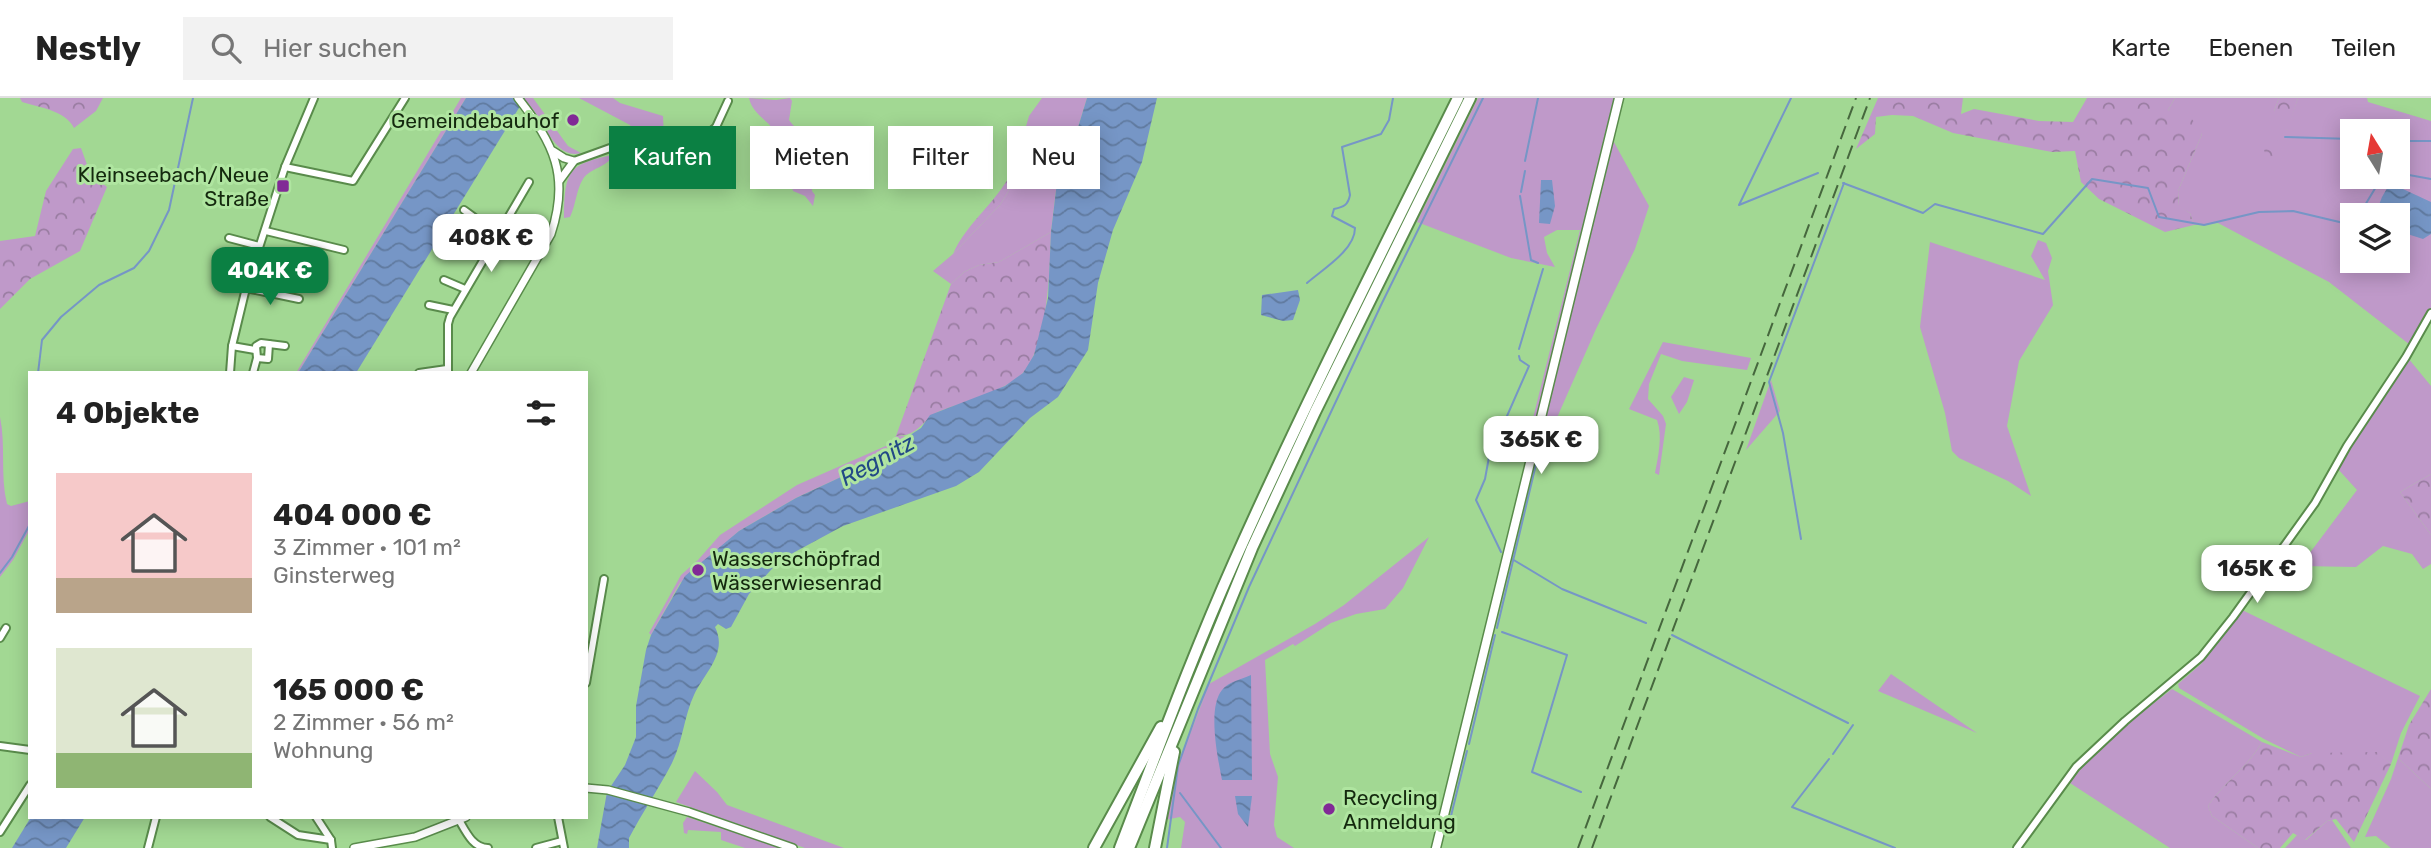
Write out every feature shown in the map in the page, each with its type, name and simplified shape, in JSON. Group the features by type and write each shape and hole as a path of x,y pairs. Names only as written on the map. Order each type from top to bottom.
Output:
{"highway":[{"path":"1120,848 1172,710 1276,468 1458,98"},
{"path":"1129,848 1186,705 1285,475 1470,98"},
{"path":"1155,848 1165,788 1186,705"},
{"path":"1094,848 1172,710"}],"main road":[{"path":"1436,848 1619,98"}],"street":[{"path":"230,371 232,346 246,288 285,167 314,98"},
{"path":"285,167 353,181 405,98"},
{"path":"472,371 551,234 557,216 560,180 553,150 539,125 518,98"},
{"path":"560,180 575,161 635,139 705,136 716,127 728,101"},
{"path":"553,150 564,158 575,161"},
{"path":"447,371 448,324 453,310 529,182"},
{"path":"464,210 498,234"},
{"path":"266,231 344,250"},
{"path":"229,238 259,246"},
{"path":"444,281 465,289"},
{"path":"246,288 299,299"},
{"path":"429,305 453,310"},
{"path":"2017,848 2076,767 2116,729 2201,657 2233,617 2315,503 2347,446 2406,357 2431,313"},
{"path":"254,371 257,358 256,346 261,343 285,346"},
{"path":"257,358 268,359 269,344"},
{"path":"232,346 255,350"},
{"path":"588,671 604,579"},
{"path":"0,638 6,628"},
{"path":"0,746 28,750"},
{"path":"0,832 28,788"},
{"path":"588,788 608,790 675,808 793,848"},
{"path":"0,813 11,814"},
{"path":"148,848 155,819"},
{"path":"273,819 298,835 331,844"},
{"path":"317,819 331,844"},
{"path":"354,848 415,837 463,819 474,843 480,848 488,848"},
{"path":"536,848 564,845 558,819"}],"green space":[{"path":"20,98 103,98 96,111 74,128 58,113 22,102"},
{"path":"461,98 466,98 299,371"},
{"path":"525,98 533,98 568,146 581,153 571,154 555,143"},
{"path":"579,98 613,98 620,103 663,116 663,126 630,125"},
{"path":"749,98 790,98 792,101 789,120 794,126 770,126 751,105"},
{"path":"1042,98 1087,98 1078,126 1026,126 1029,116"},
{"path":"1478,98 1617,98 1609,133 1649,206 1635,249 1596,329 1541,454 1527,442 1580,230 1557,230 1544,237 1547,253 1555,267 1511,258 1417,222"},
{"path":"1878,98 1963,98 1961,114 1974,109 2039,121 2073,122 2087,98 2175,98 2168,110 2192,119 2202,134 2178,191 2179,206 2190,213 2194,225 2165,232 2099,199 2081,182 2075,151 2052,152 1953,133 1913,116 1892,115 1876,117 1875,134 1856,149"},
{"path":"2175,98 2279,98 2274,111 2287,130 2298,98 2367,98 2368,102 2431,121 2431,316 2414,348 2329,282 2218,223 2194,225 2190,213 2179,207 2178,191 2202,134 2168,110"},
{"path":"2279,98 2298,98 2288,130 2276,128 2274,111"},
{"path":"2273,132 2278,142 2276,147 2279,161 2267,163 2263,145"},
{"path":"81,148 90,173 107,187 80,251 30,279 0,309 0,241 35,236 46,191 73,149"},
{"path":"609,156 609,160 583,179 570,217 564,218 568,180 578,167"},
{"path":"1007,180 1007,189 1010,189 1000,205 953,254 967,231"},
{"path":"812,189 815,195 813,206 805,196 793,191"},
{"path":"1010,189 1056,189 1051,232 999,262 979,265 964,272 951,284 933,271 953,254 1000,205"},
{"path":"1051,232 1043,326 1031,361 1023,373 996,391 940,411 916,430 896,436 951,284 964,272 979,265 999,262"},
{"path":"2038,240 2046,243 2052,258 2048,271 2053,305 2019,361 2007,426 2031,496 2008,481 1959,458 1952,451 1945,413 1920,327 1930,242 2045,280 2031,256"},
{"path":"1663,342 1751,358 1747,370 1682,361 1661,354 1649,384 1648,399 1663,416 1666,424 1659,475 1655,473 1660,440 1657,420 1629,409"},
{"path":"2408,358 2431,386 2431,474 2400,492 2431,535 2431,564 2423,569 2412,554 2383,546 2356,567 2300,566 2357,490 2338,469 2375,406"},
{"path":"1684,377 1694,380 1687,402 1679,414 1671,397"},
{"path":"1771,380 1780,411 1746,450"},
{"path":"0,417 7,504 11,506 28,502 28,533 0,577"},
{"path":"896,436 905,436 900,443 856,470 796,498 739,531 680,583 651,635 649,633 681,575 720,535 797,485 888,445"},
{"path":"2431,474 2431,535 2400,492"},
{"path":"1429,537 1403,588 1385,609 1356,614 1331,623 1295,646 1293,644 1265,660 1270,754 1278,777 1274,825 1277,837 1294,848 1181,848 1185,822 1180,817 1165,820 1170,787 1209,684 1344,605"},
{"path":"2242,610 2420,696 2401,733 2391,764 2378,753 2312,753 2301,757 2264,739 2179,688 2178,684 2201,664"},
{"path":"1891,674 1977,733 1878,691"},
{"path":"2172,689 2262,742 2208,806 2212,816 2258,848 2170,848 2070,783 2105,744"},
{"path":"2431,689 2431,789 2398,758 2409,725"},
{"path":"2262,742 2301,757 2312,753 2378,752 2391,764 2354,842 2336,819 2327,821 2305,840 2293,833 2280,848 2258,848 2212,816 2208,806"},
{"path":"2398,758 2431,789 2431,848 2391,848 2376,836 2365,837"},
{"path":"695,771 727,805 844,848 805,848 676,802"},
{"path":"687,817 782,848 745,848 721,840 721,832 688,830 687,834 684,833 683,823"},
{"path":"2332,820 2351,848 2285,848 2297,835 2306,840 2327,821"}],"water":[{"path":"466,98 525,98 357,371 299,371"},
{"name":"Regnitz","path":"1087,98 1157,98 1142,162 1113,230 1098,283 1088,350 1058,397 1030,418 979,472 956,486 843,526 780,560 749,594 731,627 726,629 718,624 715,627 719,645 717,654 691,703 672,763 629,838 629,848 597,848 607,792 625,765 636,737 636,706 646,650 651,635 685,576 739,531 796,498 856,470 921,428 930,415 1005,386 1023,373 1034,355 1048,298 1056,189 1100,189 1100,126 1078,126"},
{"path":"1541,180 1552,180 1555,206 1550,224 1539,223"},
{"path":"2387,189 2403,189 2431,202 2431,234 2423,239 2410,235 2410,203 2380,203"},
{"path":"1298,290 1300,300 1293,320 1283,321 1261,315 1262,295"},
{"path":"1251,675 1252,780 1222,780 1214,721 1218,698 1228,685"},
{"path":"1235,796 1252,796 1248,827 1238,814"},
{"path":"30,819 84,819 66,848 12,848"}],"waterway":[{"path":"38,371 42,340 61,317 99,285 134,268 149,251 169,210 193,98"},
{"path":"1307,283 1337,258 1354,236 1355,228 1332,216 1334,209 1345,205 1350,195 1342,147 1381,134 1389,120 1393,98"},
{"path":"1167,848 1178,766 1198,709 1249,587 1382,303 1483,98"},
{"path":"1525,161 1538,98"},
{"path":"1791,98 1739,205 1818,173"},
{"path":"2285,137 2340,139"},
{"path":"2410,141 2431,141"},
{"path":"1521,192 1525,171"},
{"path":"2410,175 2431,179"},
{"path":"1843,183 1923,213 1935,204 2043,234 2092,179 2148,188 2159,217 2204,225 2259,212 2293,211 2340,222"},
{"path":"1801,539 1783,433 1769,382 1844,183"},
{"path":"2366,203 2375,189"},
{"path":"1520,196 1531,260 1538,263"},
{"path":"1519,349 1543,269"},
{"path":"1501,552 1476,500 1485,479 1489,457 1529,366 1520,360 1519,356"},
{"path":"1497,628 1537,460"},
{"path":"0,573 28,528"},
{"path":"1512,559 1562,589 1646,623"},
{"path":"1502,632 1567,655 1532,772 1581,792"},
{"path":"1469,744 1495,635"},
{"path":"1672,635 1848,723"},
{"path":"1833,754 1853,725"},
{"path":"1448,828 1467,751"},
{"path":"1829,759 1792,807 1895,848"},
{"path":"1180,793 1221,848"}],"railway":[{"path":"1578,848 1856,98"},
{"path":"1592,848 1870,98"}],"place":[{"name":"Gemeindebauhof","path":"573,120"},
{"name":"Kleinseebach/Neue Straße","path":"283,186"},
{"name":"Wasserschöpfrad Wässerwiesenrad","path":"698,570"},
{"name":"Recycling Anmeldung","path":"1329,809"}]}
